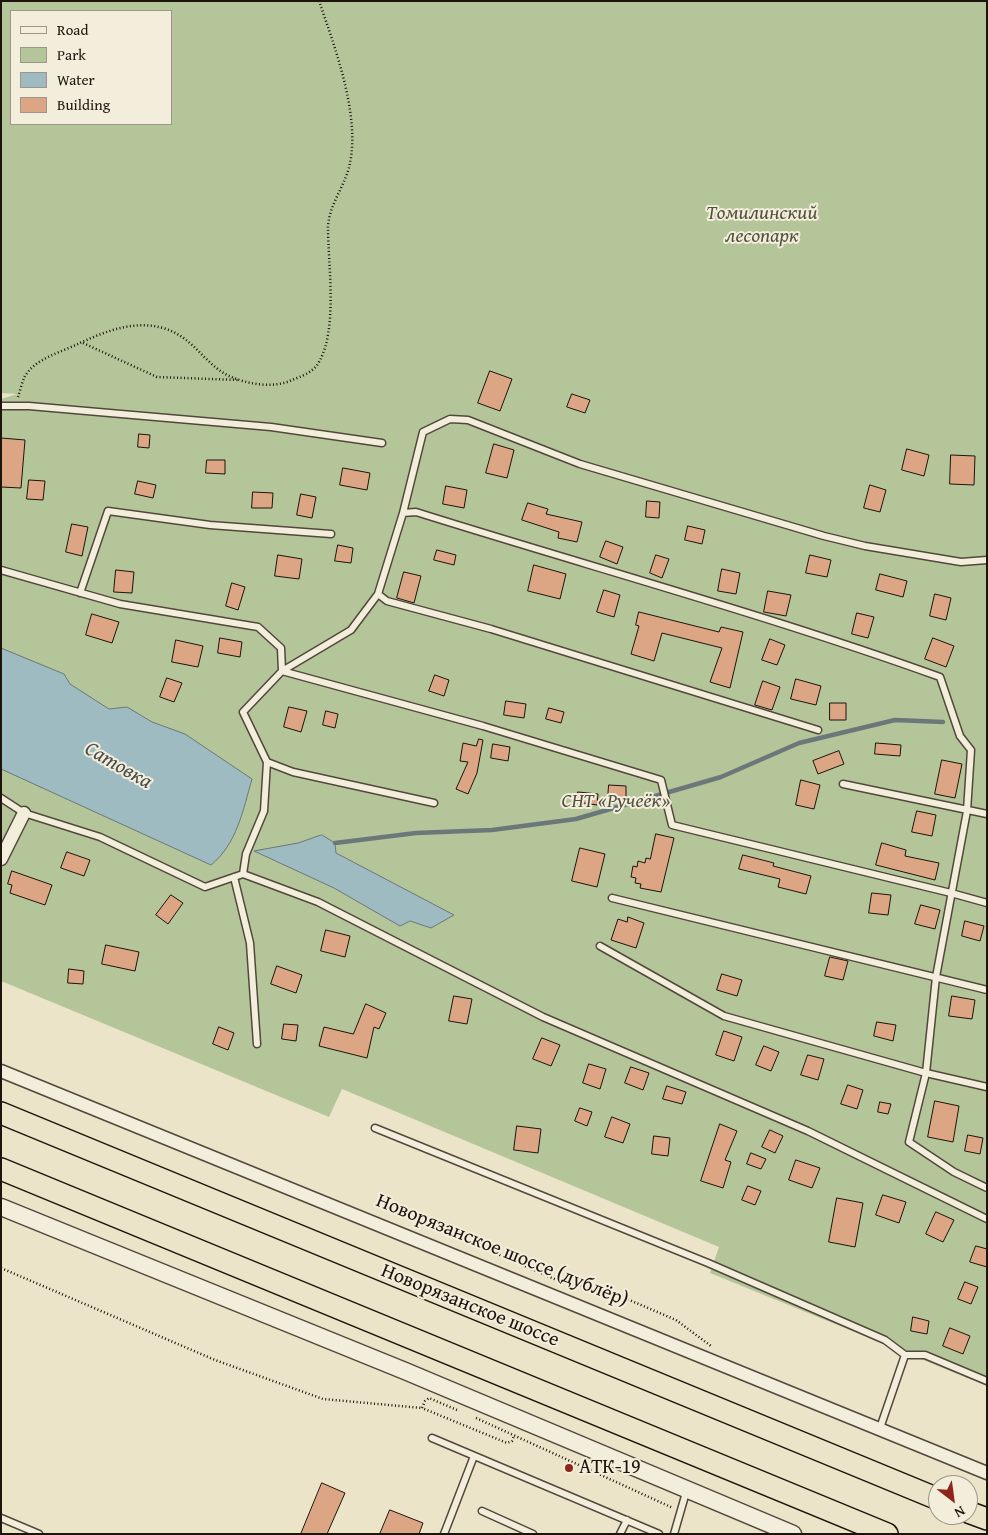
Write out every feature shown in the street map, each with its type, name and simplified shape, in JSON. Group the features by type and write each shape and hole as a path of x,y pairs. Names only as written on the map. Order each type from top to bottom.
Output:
{"highway":[{"name":"Новорязанское шоссе","path":"1,1114 928,1495"},
{"path":"1,1169 887,1534"}],"street":[{"path":"1,859 24,813"},
{"name":"Новорязанское шоссе (дублёр)","path":"1,1071 987,1473"},
{"path":"1,1207 687,1488 790,1533"}],"lane":[{"path":"1,406 271,427 382,442"},
{"path":"243,874 246,854 264,811 267,762 243,712 282,671 351,630 378,594 403,514 423,432 450,419 468,420 580,464 824,536 865,546 962,562 987,560"},
{"path":"80,593 108,511 210,525 331,534"},
{"path":"403,514 416,512 604,571 830,638 940,677 960,736 971,750 967,811 936,977 926,1073 909,1142 954,1172 987,1188"},
{"path":"1,570 120,604 258,627 281,648 282,671"},
{"path":"378,594 387,601 500,632 818,730"},
{"path":"282,671 483,726 661,780 672,825 987,903"},
{"path":"267,762 293,772 434,803"},
{"path":"843,784 987,814"},
{"path":"1,798 24,813 100,837 205,887 243,874 318,902 543,1018 808,1131 987,1219"},
{"path":"234,877 250,943 257,1044"},
{"path":"612,898 987,990"},
{"path":"600,946 724,1016 926,1073 987,1088"},
{"path":"375,1128 708,1263 885,1340 905,1356 925,1355 987,1381"},
{"path":"880,1428 905,1356"},
{"path":"432,1438 659,1534"},
{"path":"444,1534 474,1456"},
{"path":"674,1534 687,1488"},
{"path":"482,1511 533,1534"},
{"path":"1,1518 39,1534"},
{"path":"620,1534 627,1520"}],"path":[{"path":"82,342 157,377 244,380 272,385 286,383 299,377 311,371 319,362 326,339 331,299 328,227 330,213 347,176 352,152 348,102 332,38 319,1"},
{"path":"15,406 25,376 39,362 107,331 131,326 162,328 179,333 193,343 215,367 244,380"},
{"path":"493,1252 559,1281 613,1293 676,1320 714,1348"},
{"path":"1,1268 215,1360 323,1399 422,1408 507,1443 512,1441 514,1436"},
{"path":"422,1408 425,1401 429,1398 460,1412"},
{"path":"468,1415 680,1511"}],"green space":[{"name":"СНТ «Ручеёк»","path":"1,1 987,1 987,1386 710,1273 719,1247 342,1089 329,1117 1,981 1,399 17,394 1,393"}],"water":[{"name":"Сатовка","path":"1,648 64,674 70,684 109,709 127,707 152,722 185,734 252,779 238,826 220,857 211,865 1,769"},
{"path":"322,835 335,843 336,853 454,915 431,928 410,921 400,926 334,888 254,851 298,843"}],"building":[{"path":"490,371 512,379 500,411 478,403"},
{"path":"572,394 590,400 585,413 567,407"},
{"path":"139,434 150,435 149,448 138,447"},
{"path":"1,438 25,440 21,488 1,487"},
{"path":"494,444 514,450 507,478 486,473"},
{"path":"907,449 929,455 924,476 902,470"},
{"path":"951,455 975,456 974,485 950,484"},
{"path":"207,460 225,460 225,474 206,473"},
{"path":"343,468 370,473 367,490 340,485"},
{"path":"29,480 45,481 43,500 27,499"},
{"path":"138,481 156,485 153,498 135,494"},
{"path":"870,485 886,490 880,512 864,508"},
{"path":"446,486 467,490 464,508 443,504"},
{"path":"253,492 273,493 272,508 252,508"},
{"path":"301,494 316,497 312,518 297,515"},
{"path":"647,501 660,502 659,518 646,517"},
{"path":"528,503 548,509 546,514 582,522 577,542 558,538 559,532 522,520"},
{"path":"72,524 88,527 82,556 66,552"},
{"path":"688,526 705,530 702,544 685,540"},
{"path":"606,541 623,547 617,564 600,557"},
{"path":"338,545 353,548 351,563 335,561"},
{"path":"437,550 456,555 454,565 434,560"},
{"path":"278,555 302,559 299,579 275,576"},
{"path":"656,555 669,559 662,578 650,573"},
{"path":"810,555 831,560 827,577 806,573"},
{"path":"534,565 566,574 560,599 528,591"},
{"path":"722,569 740,573 736,594 718,591"},
{"path":"116,570 134,572 132,593 114,592"},
{"path":"404,572 421,576 414,603 397,598"},
{"path":"880,574 907,581 903,597 876,590"},
{"path":"232,583 245,587 238,610 226,606"},
{"path":"604,590 620,595 614,617 597,612"},
{"path":"768,591 791,595 786,616 764,612"},
{"path":"935,594 951,598 946,620 930,616"},
{"path":"639,612 719,632 721,627 743,632 730,688 710,682 722,648 662,633 654,661 631,654 639,626 636,625"},
{"path":"857,613 874,617 868,638 852,634"},
{"path":"92,614 119,622 112,643 86,635"},
{"path":"220,638 242,642 240,657 218,653"},
{"path":"933,638 954,646 946,667 925,659"},
{"path":"770,639 785,645 777,665 762,660"},
{"path":"176,640 203,646 198,667 172,662"},
{"path":"435,675 449,680 444,696 429,691"},
{"path":"167,678 182,683 174,702 160,697"},
{"path":"796,679 821,686 816,705 791,699"},
{"path":"763,681 780,687 772,710 755,705"},
{"path":"506,701 526,704 524,718 504,715"},
{"path":"830,703 846,703 846,720 830,720"},
{"path":"289,707 307,711 301,732 284,727"},
{"path":"549,708 564,712 561,723 546,719"},
{"path":"326,711 338,714 335,728 323,725"},
{"path":"479,739 483,740 477,773 468,794 456,789 468,762 460,761 463,743 476,746"},
{"path":"876,743 901,745 900,756 875,754"},
{"path":"493,744 510,747 508,761 491,758"},
{"path":"839,751 844,764 818,774 813,761"},
{"path":"942,760 962,764 955,798 935,794"},
{"path":"801,780 820,785 814,809 796,805"},
{"path":"609,785 626,786 626,799 608,798"},
{"path":"578,792 598,794 597,805 577,802"},
{"path":"917,811 936,815 932,836 912,832"},
{"path":"656,834 674,838 661,892 640,888 641,884 635,883 636,878 631,877 633,866 637,867 638,861 645,863 646,858 650,859"},
{"path":"882,843 906,850 905,856 939,863 935,880 876,865"},
{"path":"580,848 605,854 597,887 572,881"},
{"path":"67,852 90,860 84,876 61,868"},
{"path":"743,855 774,863 773,866 811,876 806,894 778,887 780,879 739,869"},
{"path":"12,871 52,885 45,905 10,893 12,885 8,884"},
{"path":"872,893 891,895 888,915 869,913"},
{"path":"171,895 183,903 168,924 156,915"},
{"path":"921,905 940,910 935,929 915,924"},
{"path":"628,917 644,923 636,948 611,940 618,919 627,922"},
{"path":"965,921 984,926 980,941 962,936"},
{"path":"326,930 350,936 345,957 321,951"},
{"path":"106,945 139,952 135,971 102,964"},
{"path":"830,957 848,961 843,980 825,976"},
{"path":"277,966 302,975 296,993 271,984"},
{"path":"69,969 84,971 83,984 68,983"},
{"path":"722,974 742,980 737,996 717,990"},
{"path":"454,996 472,999 467,1024 449,1021"},
{"path":"952,996 975,1000 972,1019 949,1016"},
{"path":"366,1004 386,1013 379,1029 374,1027 367,1058 319,1046 324,1027 353,1034"},
{"path":"877,1022 896,1025 893,1041 874,1036"},
{"path":"284,1024 298,1025 296,1041 282,1039"},
{"path":"219,1027 234,1033 228,1050 213,1044"},
{"path":"724,1031 742,1037 734,1061 716,1055"},
{"path":"542,1038 560,1045 551,1066 533,1059"},
{"path":"764,1046 779,1052 771,1071 756,1065"},
{"path":"808,1055 824,1059 818,1080 801,1075"},
{"path":"589,1064 606,1069 600,1089 583,1083"},
{"path":"631,1067 649,1073 643,1090 625,1083"},
{"path":"848,1085 863,1090 857,1109 841,1104"},
{"path":"667,1086 686,1092 682,1104 663,1099"},
{"path":"935,1101 959,1106 953,1142 928,1137"},
{"path":"880,1102 891,1104 888,1114 878,1112"},
{"path":"580,1108 592,1112 587,1126 575,1121"},
{"path":"612,1117 630,1124 623,1143 605,1137"},
{"path":"720,1124 737,1131 725,1160 731,1162 723,1188 701,1181"},
{"path":"517,1126 541,1129 538,1153 514,1150"},
{"path":"770,1130 783,1136 775,1153 762,1147"},
{"path":"968,1135 983,1138 980,1154 965,1151"},
{"path":"654,1136 670,1138 668,1156 652,1154"},
{"path":"751,1153 766,1159 761,1169 747,1164"},
{"path":"796,1160 820,1168 812,1188 789,1180"},
{"path":"748,1186 761,1191 755,1205 742,1200"},
{"path":"883,1195 906,1202 899,1223 876,1215"},
{"path":"837,1198 863,1203 855,1247 829,1242"},
{"path":"936,1212 954,1220 943,1242 926,1234"},
{"path":"976,1246 987,1249 987,1267 970,1262"},
{"path":"965,1282 978,1287 971,1304 958,1299"},
{"path":"913,1317 929,1321 927,1334 911,1331"},
{"path":"950,1328 970,1336 963,1354 943,1346"},
{"path":"322,1483 345,1493 327,1534 301,1534"},
{"path":"390,1510 423,1523 419,1534 380,1534"}],"waterway":[{"path":"335,843 416,833 492,830 576,819 721,777 799,743 895,720 943,722"}],"place":[{"name":"АТК-19","path":"569,1468"}],"park label":[{"name":"Томилинский лесопарк","path":"762,226"}]}
